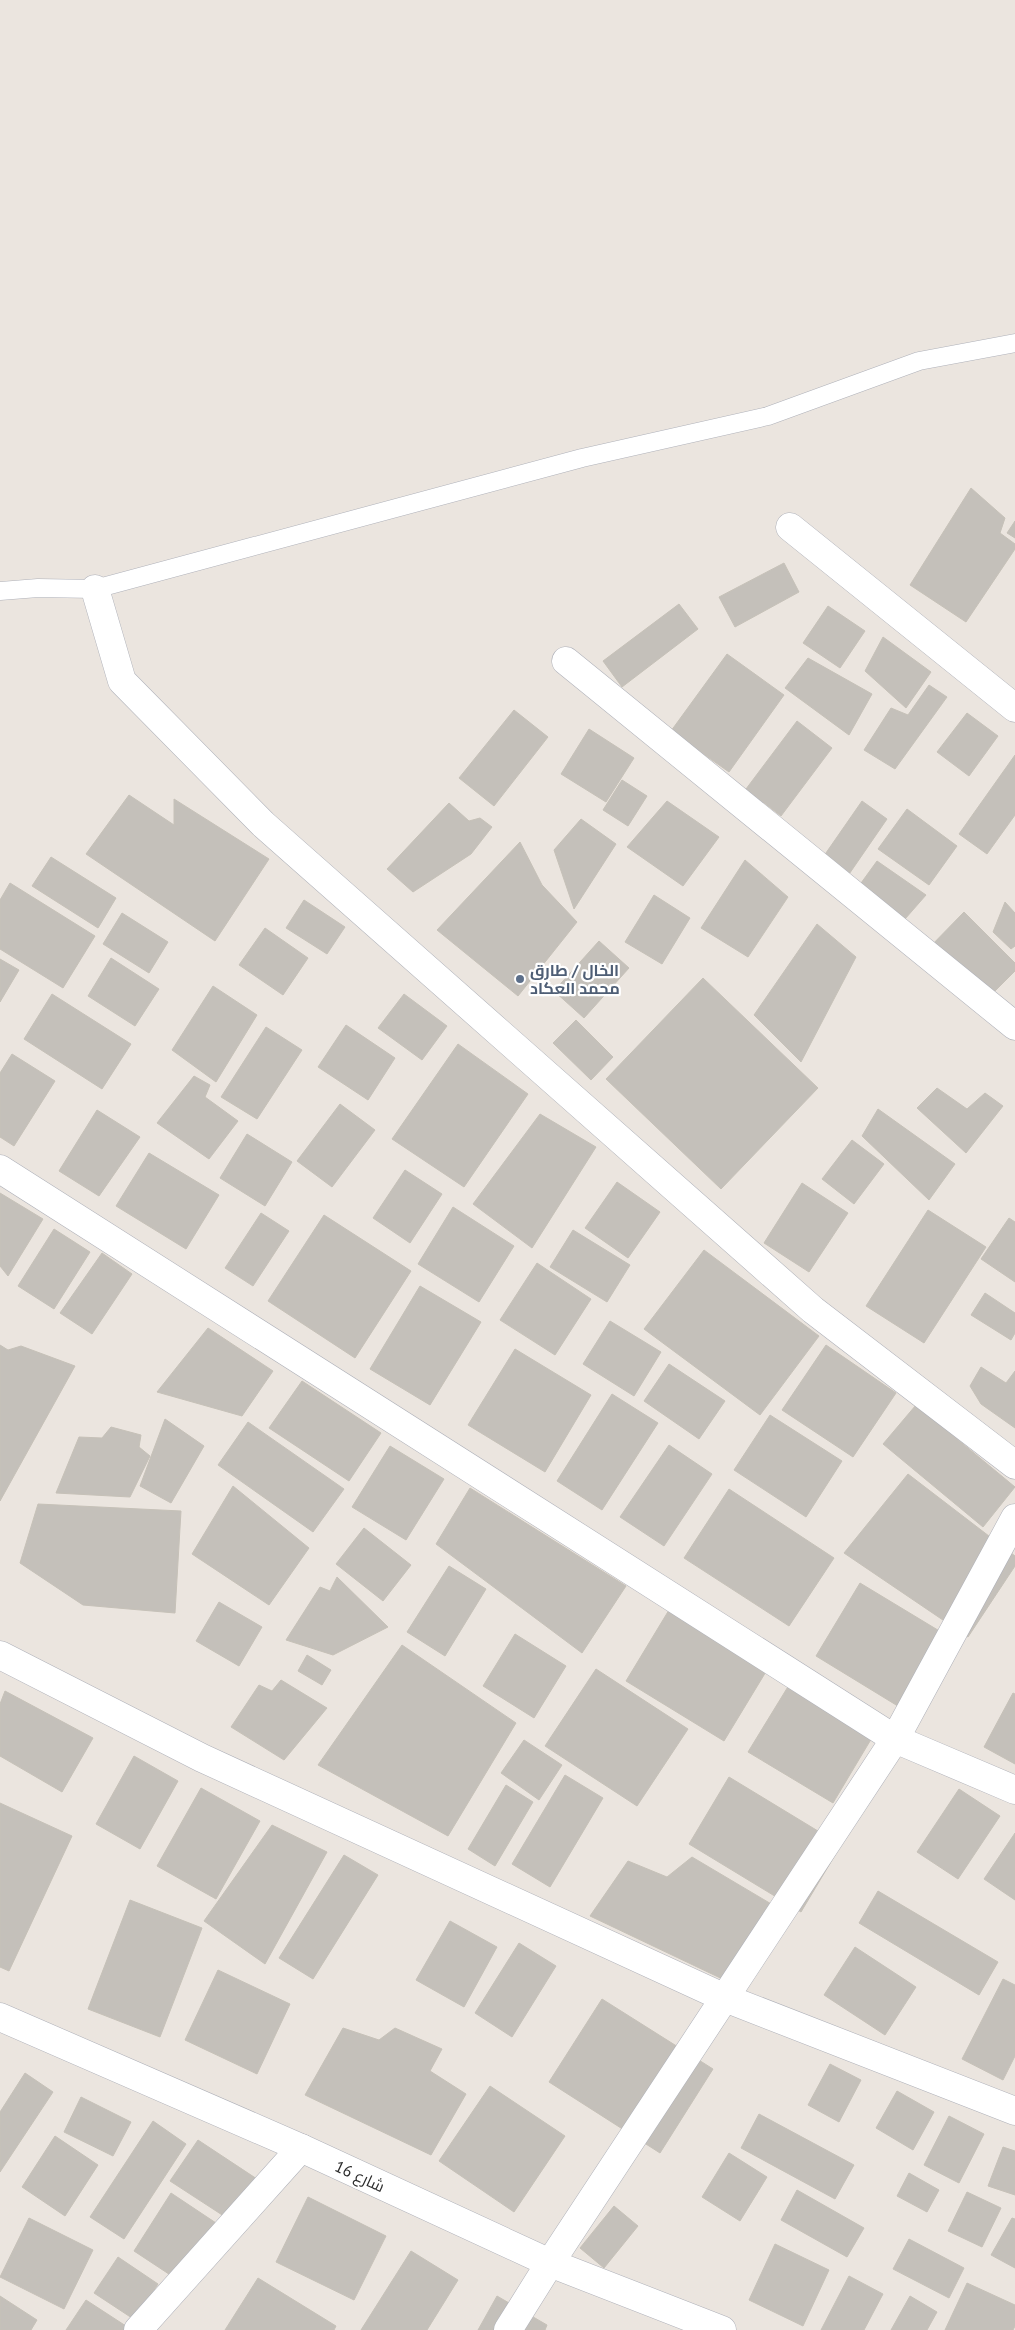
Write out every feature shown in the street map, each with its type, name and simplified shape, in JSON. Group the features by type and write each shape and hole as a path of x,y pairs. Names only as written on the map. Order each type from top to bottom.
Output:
{"street":[{"path":"790,526 1015,708"},
{"path":"95,589 122,681 263,824 813,1310 1015,1465"},
{"path":"566,661 1015,1026"},
{"path":"0,1169 895,1739 1015,1790"},
{"path":"508,2330 550,2263 895,1739 1015,1518"},
{"path":"0,1656 202,1758 725,1998 1015,2111"},
{"name":"شارع 16","path":"0,2017 301,2148 550,2263 722,2330"},
{"path":"138,2330 301,2148"}],"lane":[{"path":"0,591 38,588 95,589 582,458 768,416 919,361 1015,343"}],"building":[{"path":"971,488 1005,518 1000,533 1015,544 1015,549 966,622 910,585"},
{"path":"1015,521 1015,538 1007,533"},
{"path":"784,563 799,592 735,627 719,597"},
{"path":"679,604 698,629 622,687 603,661"},
{"path":"828,606 865,631 840,668 803,643"},
{"path":"883,637 931,672 906,708 865,671"},
{"path":"727,654 784,695 729,772 671,731"},
{"path":"808,658 872,694 849,735 785,688"},
{"path":"929,685 947,697 895,769 864,750 891,708 908,715"},
{"path":"514,710 548,737 494,806 459,778"},
{"path":"967,713 998,736 969,776 937,752"},
{"path":"797,721 832,748 781,816 746,789"},
{"path":"589,729 634,758 606,802 561,774"},
{"path":"1015,755 1015,815 987,854 959,834"},
{"path":"622,780 647,796 628,826 603,810"},
{"path":"129,795 174,825 174,799 269,859 215,941 86,854"},
{"path":"667,801 719,837 683,886 627,847"},
{"path":"862,801 887,819 845,880 819,863"},
{"path":"449,803 469,821 480,818 492,827 471,854 413,892 387,869"},
{"path":"907,809 957,846 929,885 878,849"},
{"path":"581,819 616,844 574,909 554,850"},
{"path":"520,842 542,885 577,922 518,996 437,930"},
{"path":"51,857 116,898 98,928 32,886"},
{"path":"745,860 788,897 748,957 701,928"},
{"path":"877,861 926,895 898,927 856,890"},
{"path":"10,883 95,936 63,988 0,949 0,900"},
{"path":"654,895 690,918 662,964 625,942"},
{"path":"304,900 345,927 327,954 286,928"},
{"path":"1005,902 1015,913 1015,946 1011,949 993,932"},
{"path":"964,912 1015,963 1015,971 982,1004 927,950"},
{"path":"122,913 168,942 149,973 103,944"},
{"path":"817,924 856,957 801,1062 754,1015"},
{"path":"265,928 308,958 283,995 239,965"},
{"path":"599,941 629,968 584,1018 554,991"},
{"path":"111,958 159,989 135,1026 88,996"},
{"path":"0,959 19,970 0,1002"},
{"path":"703,978 818,1088 721,1189 606,1079"},
{"path":"213,986 257,1015 216,1082 172,1050"},
{"path":"52,994 131,1044 102,1089 24,1039"},
{"path":"404,994 447,1026 422,1060 378,1028"},
{"path":"576,1020 613,1057 591,1080 553,1043"},
{"path":"346,1025 395,1058 368,1100 318,1067"},
{"path":"266,1027 302,1050 257,1119 221,1097"},
{"path":"458,1044 528,1094 464,1187 392,1139"},
{"path":"12,1054 55,1081 14,1146 0,1137 0,1073"},
{"path":"194,1076 210,1085 205,1097 238,1121 209,1159 157,1123"},
{"path":"937,1088 967,1109 985,1093 1003,1106 966,1153 917,1108"},
{"path":"340,1104 375,1130 332,1187 297,1161"},
{"path":"878,1109 955,1164 929,1200 862,1136"},
{"path":"97,1110 140,1137 99,1196 59,1171"},
{"path":"540,1114 596,1147 532,1248 473,1204"},
{"path":"247,1134 292,1162 265,1206 220,1178"},
{"path":"852,1140 884,1164 854,1204 822,1179"},
{"path":"149,1153 219,1195 186,1249 116,1206"},
{"path":"405,1170 442,1194 410,1243 373,1218"},
{"path":"617,1182 660,1212 628,1258 585,1228"},
{"path":"802,1183 848,1213 809,1272 764,1243"},
{"path":"0,1193 43,1219 8,1276 0,1266"},
{"path":"453,1207 514,1246 479,1302 418,1264"},
{"path":"928,1210 986,1247 924,1343 866,1306"},
{"path":"261,1213 289,1231 253,1286 225,1268"},
{"path":"324,1215 411,1271 355,1358 268,1301"},
{"path":"1009,1218 1015,1222 1015,1282 981,1259"},
{"path":"54,1229 90,1252 54,1309 18,1286"},
{"path":"573,1230 630,1265 607,1302 550,1267"},
{"path":"704,1250 819,1336 760,1415 644,1329"},
{"path":"102,1253 132,1274 92,1334 60,1313"},
{"path":"537,1263 591,1299 555,1355 500,1320"},
{"path":"420,1286 481,1322 430,1405 370,1369"},
{"path":"985,1293 1015,1313 1015,1333 1011,1340 971,1315"},
{"path":"610,1321 661,1352 634,1396 583,1364"},
{"path":"208,1328 273,1371 242,1416 157,1392"},
{"path":"0,1345 8,1350 21,1346 75,1366 0,1501"},
{"path":"826,1345 896,1393 853,1457 782,1410"},
{"path":"515,1349 591,1395 545,1472 468,1425"},
{"path":"669,1364 725,1401 699,1439 644,1401"},
{"path":"981,1367 1006,1383 1015,1371 1015,1428 981,1404 970,1386"},
{"path":"302,1381 381,1433 349,1481 269,1428"},
{"path":"612,1394 658,1423 602,1510 557,1481"},
{"path":"916,1405 1015,1487 983,1527 883,1444"},
{"path":"770,1415 842,1461 806,1517 734,1470"},
{"path":"165,1419 204,1446 171,1503 140,1486"},
{"path":"248,1422 344,1489 313,1532 218,1465"},
{"path":"111,1427 141,1435 139,1447 150,1456 130,1497 56,1493 79,1437 102,1438"},
{"path":"669,1445 712,1474 664,1546 620,1517"},
{"path":"390,1446 444,1479 406,1540 352,1507"},
{"path":"908,1474 1015,1556 1015,1566 968,1637 844,1553"},
{"path":"233,1486 309,1548 269,1605 192,1554"},
{"path":"470,1488 626,1586 582,1653 436,1544"},
{"path":"729,1489 834,1558 789,1626 684,1558"},
{"path":"38,1504 181,1511 175,1613 83,1605 20,1563"},
{"path":"364,1528 411,1565 383,1601 336,1564"},
{"path":"449,1566 486,1589 445,1656 407,1632"},
{"path":"337,1577 388,1627 333,1655 286,1640 320,1587 330,1591"},
{"path":"860,1583 951,1638 906,1711 816,1656"},
{"path":"219,1602 262,1627 239,1666 196,1641"},
{"path":"669,1610 767,1670 724,1741 626,1681"},
{"path":"515,1634 566,1666 534,1718 483,1686"},
{"path":"402,1645 516,1723 448,1836 318,1765"},
{"path":"307,1655 331,1670 322,1685 298,1671"},
{"path":"596,1669 688,1729 637,1806 545,1746"},
{"path":"281,1680 327,1708 284,1760 231,1727 259,1685 272,1691"},
{"path":"789,1685 873,1736 833,1803 748,1752"},
{"path":"5,1691 93,1738 62,1792 0,1756 0,1704"},
{"path":"1013,1693 1015,1694 1015,1764 984,1747"},
{"path":"524,1740 562,1765 539,1800 501,1773"},
{"path":"134,1756 178,1781 140,1849 96,1824"},
{"path":"565,1775 603,1798 550,1887 512,1864"},
{"path":"729,1777 841,1845 801,1912 689,1844"},
{"path":"506,1785 533,1802 495,1866 468,1849"},
{"path":"201,1788 260,1821 216,1899 157,1866"},
{"path":"959,1789 1000,1816 958,1879 917,1852"},
{"path":"0,1803 72,1836 9,1971 0,1967"},
{"path":"272,1825 327,1852 265,1964 204,1921"},
{"path":"1015,1833 1015,1900 984,1879"},
{"path":"344,1855 378,1875 313,1979 279,1958"},
{"path":"692,1857 778,1908 733,1984 590,1916 628,1861 667,1877"},
{"path":"878,1891 998,1962 979,1995 859,1923"},
{"path":"130,1900 202,1928 160,2037 88,2009"},
{"path":"450,1921 497,1947 464,2007 416,1980"},
{"path":"519,1943 556,1966 512,2037 475,2013"},
{"path":"855,1947 916,1987 885,2035 824,1995"},
{"path":"218,1970 290,2004 257,2074 185,2040"},
{"path":"1003,1979 1015,1985 1015,2056 1003,2080 962,2059"},
{"path":"602,1999 713,2069 660,2153 549,2082"},
{"path":"343,2028 379,2040 395,2028 442,2049 430,2071 466,2094 431,2155 305,2095"},
{"path":"830,2064 861,2080 839,2122 808,2105"},
{"path":"25,2073 53,2092 0,2172 0,2112"},
{"path":"490,2086 565,2136 514,2212 439,2161"},
{"path":"897,2091 934,2112 913,2150 876,2128"},
{"path":"81,2097 131,2122 113,2156 64,2132"},
{"path":"759,2114 854,2165 835,2199 741,2148"},
{"path":"949,2116 984,2134 959,2183 924,2165"},
{"path":"153,2121 186,2144 124,2239 90,2217"},
{"path":"55,2136 98,2165 65,2216 22,2187"},
{"path":"198,2140 260,2181 233,2222 170,2181"},
{"path":"1003,2147 1015,2151 1015,2195 988,2186"},
{"path":"729,2153 767,2177 740,2221 702,2197"},
{"path":"909,2173 939,2190 927,2212 897,2196"},
{"path":"797,2190 864,2228 847,2257 781,2220"},
{"path":"967,2192 1001,2208 982,2247 948,2231"},
{"path":"171,2193 225,2229 187,2286 134,2251"},
{"path":"308,2197 386,2236 354,2300 276,2262"},
{"path":"614,2206 638,2226 604,2268 580,2248"},
{"path":"29,2218 93,2250 64,2309 0,2277"},
{"path":"1012,2218 1015,2219 1015,2268 991,2255"},
{"path":"909,2239 964,2268 949,2298 893,2269"},
{"path":"775,2244 829,2270 803,2326 749,2300"},
{"path":"411,2251 458,2280 427,2330 361,2330"},
{"path":"118,2257 158,2284 135,2320 94,2293"},
{"path":"849,2276 883,2294 864,2330 821,2330"},
{"path":"258,2278 336,2326 334,2330 225,2330"},
{"path":"967,2283 1015,2305 1015,2326 1013,2330 945,2330"},
{"path":"0,2296 37,2320 31,2330 0,2330"},
{"path":"497,2296 547,2325 545,2330 478,2330"},
{"path":"910,2296 937,2312 927,2330 891,2330"},
{"path":"86,2300 129,2328 127,2330 66,2330"}],"place":[{"name":"الخال / طارق محمد العكاد","path":"520,979"}]}
